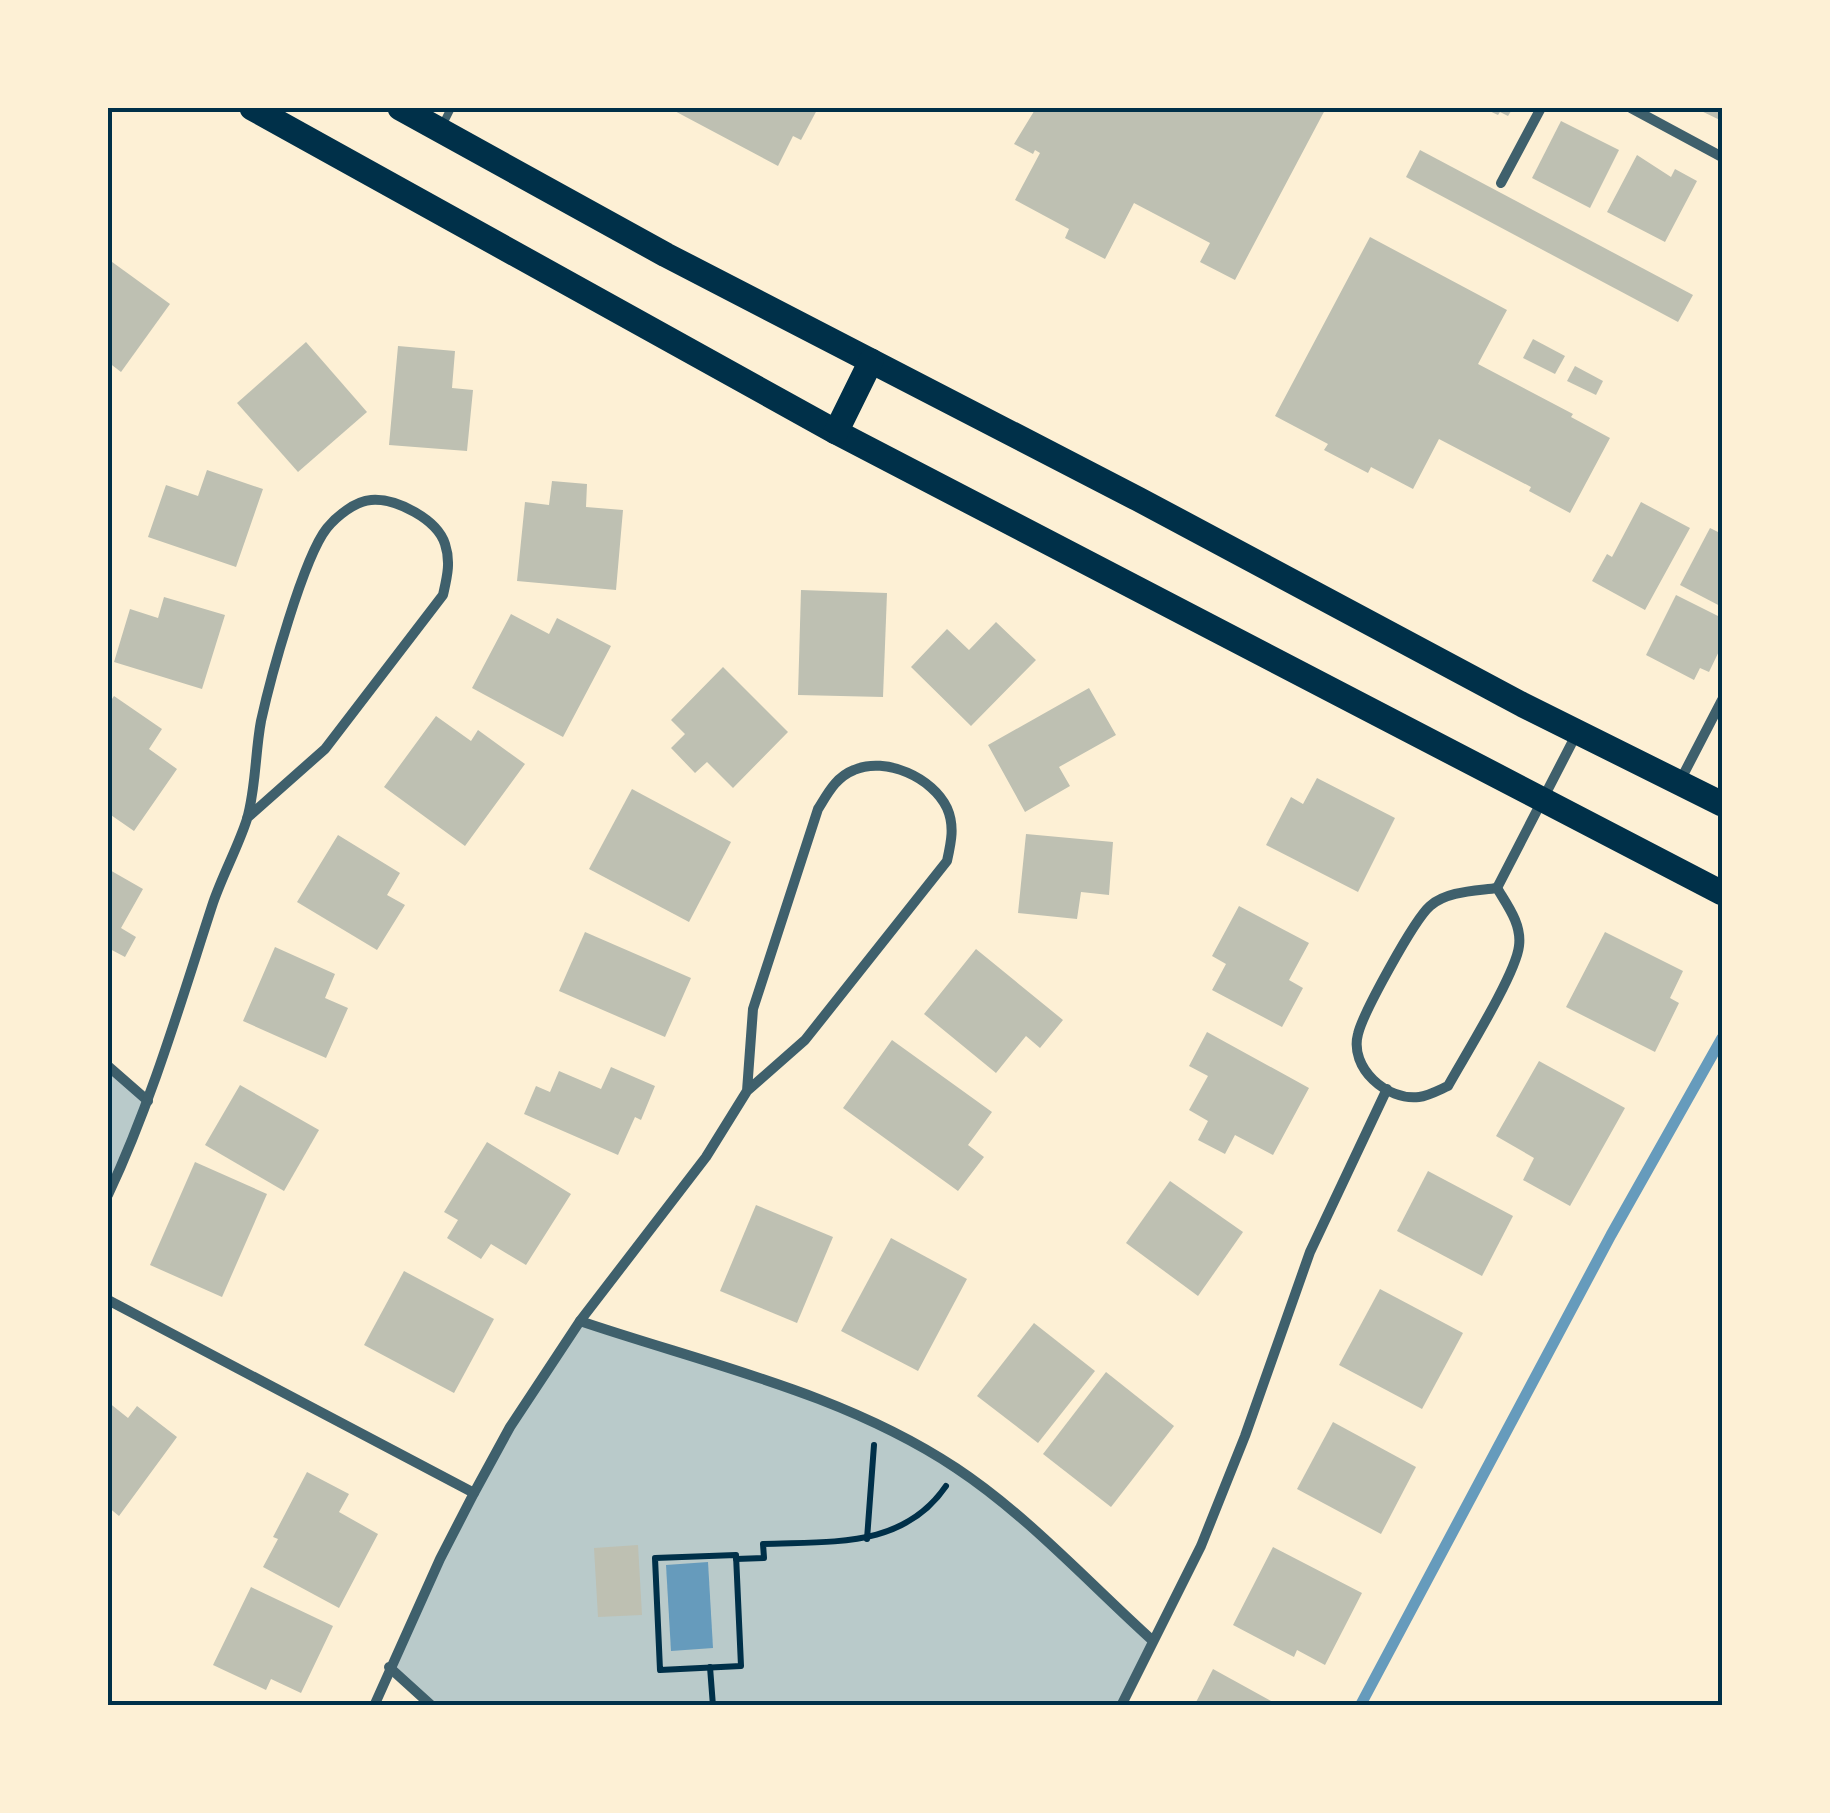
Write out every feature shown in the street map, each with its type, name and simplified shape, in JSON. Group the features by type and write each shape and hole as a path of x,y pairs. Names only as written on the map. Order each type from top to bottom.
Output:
{"main road":[{"path":"252,108 836,432 1722,893"},
{"path":"400,108 445,119 666,255 1722,804"},
{"path":"836,432 871,361"}],"street":[{"path":"1501,183 1541,108"},
{"path":"1631,108 1722,157"},
{"path":"108,1194 148,1101 223,872 247,818 262,720 312,555 327,528 352,506 371,500 402,507 434,524 444,540 450,566 443,595 325,749 247,818"},
{"path":"1679,782 1722,700"},
{"path":"1497,888 1578,732"},
{"path":"374,1706 440,1558 474,1494 510,1427 580,1320 706,1156 747,1091 804,1040 947,861 953,834 947,808 934,790 912,774 886,767 856,769 833,785 818,809 753,1009 747,1091"},
{"path":"1497,888 1518,926 1520,947 1512,968 1448,1086 1420,1097 1400,1096 1367,1075 1357,1058 1357,1035 1414,924 1433,903 1457,894 1497,888"},
{"path":"108,1066 148,1101"},
{"path":"1122,1706 1201,1546 1245,1436 1310,1252 1388,1088"},
{"path":"108,1300 474,1494"},
{"path":"580,1320 801,1392 878,1423 958,1469 996,1497 1152,1640"},
{"path":"390,1668 432,1706"}],"path":[{"path":"866,1539 878,1423"},
{"path":"736,1560 764,1558 763,1544 866,1539 892,1532 932,1506 958,1469"},
{"path":"736,1554 741,1666 710,1667 660,1670 655,1558 736,1554"},
{"path":"710,1667 713,1706"}],"shaded area":[{"path":"108,1066 148,1101 108,1195"},
{"path":"580,1321 877,1423 996,1497 1152,1640 1121,1706 432,1705 389,1667 510,1427"}],"water":[{"path":"708,1562 713,1648 671,1651 666,1565"}],"building":[{"path":"669,108 818,108 801,140 793,136 778,166"},
{"path":"1036,108 1326,108 1235,280 1200,262 1210,243 1134,203 1105,259 1065,238 1069,229 1015,200 1040,153 1035,150 1033,154 1014,144"},
{"path":"1483,108 1513,108 1508,116"},
{"path":"1695,108 1722,108 1722,121"},
{"path":"1561,121 1619,150 1590,208 1532,178"},
{"path":"1420,150 1693,295 1678,322 1406,177"},
{"path":"1637,155 1671,177 1675,169 1697,181 1665,242 1607,212"},
{"path":"1370,237 1507,310 1478,364 1610,438 1570,513 1529,491 1531,487 1439,439 1413,489 1371,467 1368,473 1324,450 1328,444 1275,416"},
{"path":"108,259 170,304 121,372 108,362"},
{"path":"1533,339 1565,356 1555,374 1523,358"},
{"path":"306,342 367,412 298,472 237,403"},
{"path":"398,346 455,351 452,388 473,390 467,451 389,445"},
{"path":"1575,366 1603,381 1596,395 1567,381"},
{"path":"207,470 263,489 236,567 148,537 166,485 198,496"},
{"path":"552,481 587,484 586,507 623,510 616,590 517,581 525,502 549,505"},
{"path":"1641,502 1690,528 1645,610 1592,581 1607,554 1612,557"},
{"path":"1710,528 1722,534 1722,607 1680,585"},
{"path":"801,590 887,593 883,697 798,695"},
{"path":"1676,595 1722,618 1722,645 1709,672 1700,668 1694,680 1646,655"},
{"path":"164,597 225,615 202,689 114,662 130,609 158,618"},
{"path":"511,614 549,634 557,618 611,646 563,737 472,688"},
{"path":"996,622 1036,660 971,726 911,667 947,629 969,650"},
{"path":"723,667 788,732 733,788 707,762 695,773 671,748 685,734 671,720"},
{"path":"1089,688 1116,735 1059,767 1070,786 1025,812 988,745"},
{"path":"114,696 162,729 149,749 177,769 134,831 108,813 108,705"},
{"path":"436,716 471,741 478,730 525,764 465,846 384,787"},
{"path":"1317,778 1395,818 1358,892 1266,845 1291,797 1303,804"},
{"path":"632,789 731,842 689,922 589,869"},
{"path":"1026,834 1113,842 1109,895 1081,892 1077,919 1018,913"},
{"path":"338,835 400,873 387,895 405,905 377,950 297,902"},
{"path":"108,869 143,889 121,928 136,937 125,957 108,948"},
{"path":"1239,906 1309,943 1289,980 1303,988 1282,1027 1212,990 1226,964 1212,956"},
{"path":"585,932 691,978 665,1037 559,991"},
{"path":"1605,932 1683,971 1670,998 1679,1003 1655,1052 1566,1007"},
{"path":"275,947 335,974 325,998 348,1008 326,1058 243,1021"},
{"path":"976,949 1063,1020 1040,1048 1026,1036 996,1073 924,1014"},
{"path":"1207,1032 1309,1088 1273,1155 1235,1135 1225,1154 1198,1140 1208,1121 1189,1110 1208,1076 1189,1066"},
{"path":"892,1040 992,1112 968,1145 984,1157 958,1191 843,1108"},
{"path":"1539,1061 1625,1108 1570,1206 1523,1180 1534,1158 1496,1136"},
{"path":"611,1067 655,1086 641,1120 635,1117 618,1155 524,1114 536,1086 550,1092 559,1071 601,1089"},
{"path":"240,1085 319,1130 284,1191 205,1145"},
{"path":"487,1142 571,1194 526,1265 491,1244 481,1259 447,1238 458,1220 444,1212"},
{"path":"195,1162 267,1194 222,1297 150,1265"},
{"path":"1428,1171 1513,1216 1482,1276 1397,1231"},
{"path":"1170,1181 1243,1232 1198,1296 1126,1243"},
{"path":"756,1205 833,1237 797,1323 720,1291"},
{"path":"891,1238 967,1279 918,1371 841,1331"},
{"path":"404,1271 494,1319 454,1393 364,1345"},
{"path":"1380,1289 1463,1333 1422,1409 1339,1365"},
{"path":"1034,1323 1095,1371 1038,1443 977,1396"},
{"path":"1106,1372 1174,1426 1111,1507 1043,1454"},
{"path":"108,1402 128,1418 137,1406 177,1437 119,1516 108,1507"},
{"path":"1333,1422 1416,1467 1381,1534 1297,1489"},
{"path":"307,1472 349,1494 339,1512 378,1534 339,1608 263,1567 278,1539 273,1537"},
{"path":"638,1545 642,1615 598,1617 594,1548"},
{"path":"1273,1547 1362,1593 1325,1665 1297,1650 1294,1657 1233,1625"},
{"path":"251,1587 333,1626 301,1693 271,1679 266,1690 213,1665"},
{"path":"1213,1669 1280,1706 1194,1706"}],"waterway":[{"path":"1360,1706 1611,1235 1722,1038"}]}
